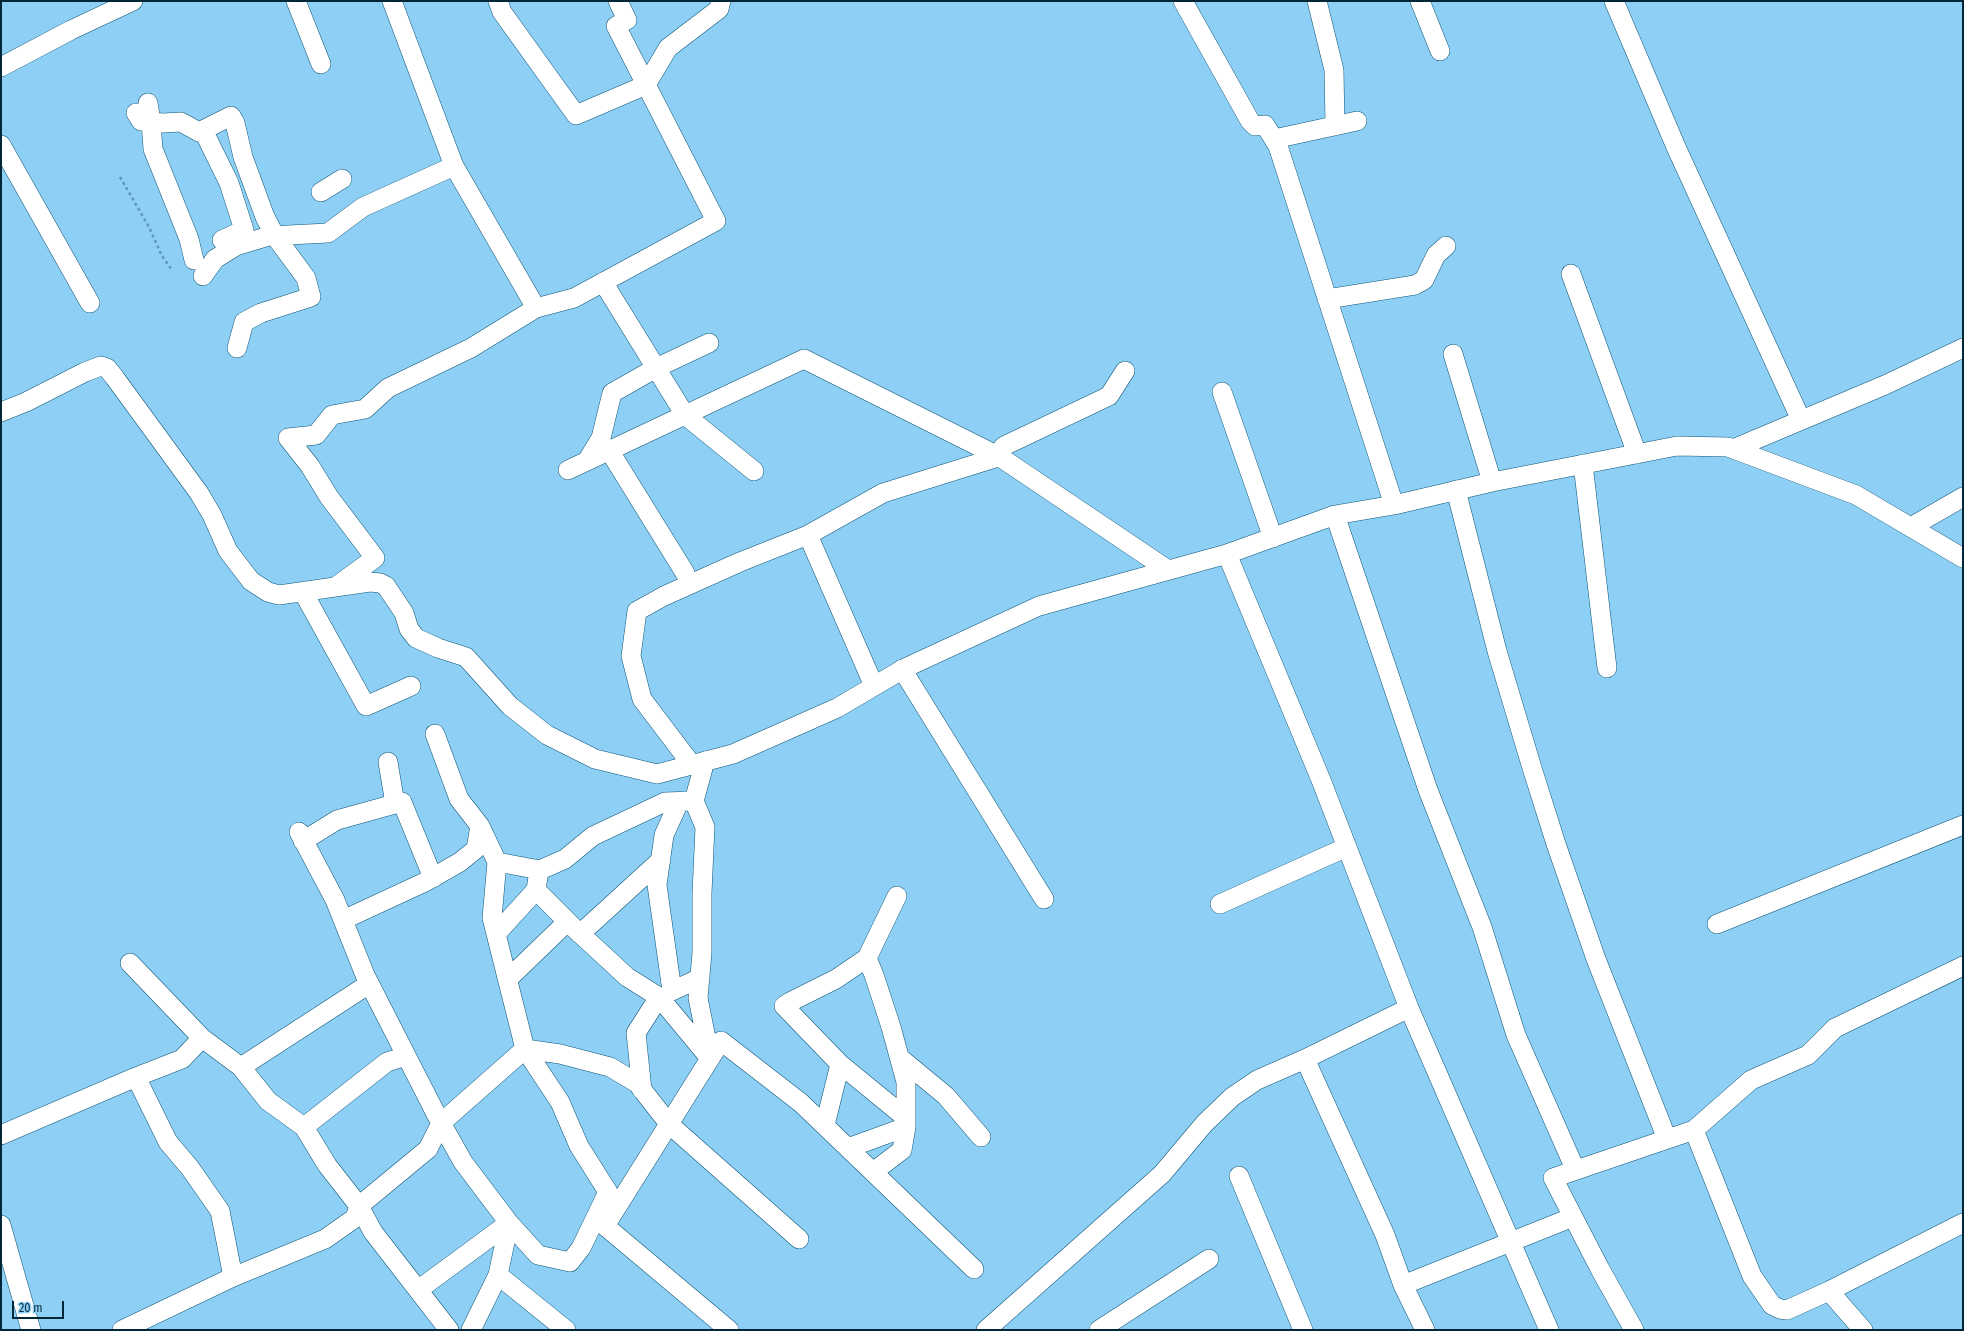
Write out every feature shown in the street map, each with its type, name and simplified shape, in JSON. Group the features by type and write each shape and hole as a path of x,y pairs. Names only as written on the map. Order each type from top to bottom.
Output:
{"street":[{"path":"1,67 71,30 133,1"},
{"path":"296,1 321,64"},
{"path":"392,1 454,166 536,308"},
{"path":"498,1 502,12 576,115 646,85 668,48 719,9 721,1"},
{"path":"336,586 375,558 367,549 348,520 329,497 310,466 288,438 316,435 332,415 366,409 388,388 471,348 536,308 574,298 716,221 616,26 627,20 618,1"},
{"path":"1184,1 1250,121 1255,126 1265,125 1274,139 1394,504"},
{"path":"1317,1 1334,70 1335,126"},
{"path":"1420,1 1440,51"},
{"path":"1614,1 1676,148 1802,420"},
{"path":"198,267 190,239 153,149 145,113 181,122 199,132 231,116 235,123 243,157 265,217 274,236 306,278 311,297 261,313 244,322 237,348"},
{"path":"1274,139 1357,121"},
{"path":"198,267 217,243 244,230 229,183 203,130"},
{"path":"1,145 90,303"},
{"path":"198,267 215,259 236,246 274,236 328,232 363,207 454,166"},
{"path":"321,192 342,179"},
{"path":"1327,299 1415,285 1424,280 1436,255 1446,246"},
{"path":"1571,274 1637,454"},
{"path":"603,282 685,415 754,471"},
{"path":"587,461 601,438 612,393 656,368 709,343"},
{"path":"1733,449 1885,385 1963,348"},
{"path":"1453,354 1492,482"},
{"path":"568,470 804,359 997,455 1168,570"},
{"path":"1,412 26,402 85,372 100,366 107,368 199,493 212,515 228,551 251,581 268,592 279,595 336,586 370,582 380,583 386,586 404,613 409,628 416,638 466,658 510,706 547,736 595,759 658,774 733,754 836,708 902,669 1039,606 1228,554 1335,516 1492,482 1677,446 1728,447 1856,495 1963,558"},
{"path":"699,763 642,699 630,656 637,611 664,596 740,562 808,535 884,493 995,458 1004,446 1109,396 1125,371"},
{"path":"1222,392 1273,538"},
{"path":"610,450 685,573"},
{"path":"1583,464 1607,668"},
{"path":"1456,490 1497,651 1552,830 1596,959 1667,1139"},
{"path":"1911,527 1963,497"},
{"path":"1335,516 1428,790 1482,927 1516,1035 1576,1169"},
{"path":"808,535 874,686"},
{"path":"1228,554 1321,780 1409,1008 1549,1330"},
{"path":"303,592 366,706 411,686"},
{"path":"902,669 1044,899"},
{"path":"433,878 402,802 337,820 301,837 335,900 369,984 441,1123 463,1162 509,1223 538,1255 570,1262 581,1248 608,1192 579,1146 560,1102 525,1049 492,918 497,862 480,826 459,799 435,734"},
{"path":"388,762 395,804"},
{"path":"699,763 687,802 664,835 657,885 672,991 700,978"},
{"path":"497,862 540,870 565,859 593,836 665,802 687,802"},
{"path":"687,802 705,827 698,998 710,1058"},
{"path":"1717,924 1963,825"},
{"path":"343,920 433,878 460,862 476,849 480,826"},
{"path":"1220,904 1346,847"},
{"path":"508,979 661,860"},
{"path":"496,934 536,890 540,870"},
{"path":"536,890 574,928 628,977 659,997 710,1058"},
{"path":"897,896 867,958 836,980 784,1006 840,1064 906,1123"},
{"path":"867,958 874,975 906,1082 906,1123 902,1150 873,1172"},
{"path":"130,963 202,1038 241,1067 268,1102 304,1127 327,1165 359,1206 374,1232 449,1330"},
{"path":"1634,1330 1600,1269 1553,1178 1694,1130 1751,1080 1808,1055 1835,1028 1963,966"},
{"path":"241,1067 369,984"},
{"path":"642,1090 636,1033 659,997"},
{"path":"986,1330 1162,1174 1204,1124 1232,1097 1257,1080 1305,1059 1409,1008"},
{"path":"1,1135 136,1077 182,1059 202,1038"},
{"path":"730,1330 605,1226 721,1041 801,1102 974,1269"},
{"path":"122,1330 234,1277 325,1239 355,1218 359,1206 428,1149 441,1123 525,1049 560,1054 610,1068 637,1083 669,1124 799,1239"},
{"path":"304,1127 387,1062 406,1056"},
{"path":"900,1058 946,1096 981,1136"},
{"path":"1305,1059 1385,1235 1403,1286 1425,1330"},
{"path":"825,1125 840,1064"},
{"path":"136,1077 168,1142 190,1168 220,1211 234,1277"},
{"path":"848,1148 906,1123"},
{"path":"1694,1130 1752,1276 1772,1305 1780,1309 1787,1310 1828,1291 1963,1223"},
{"path":"1239,1176 1303,1330"},
{"path":"1403,1286 1573,1217"},
{"path":"471,1330 498,1275 509,1223"},
{"path":"418,1290 509,1223"},
{"path":"1,1225 31,1330"},
{"path":"1099,1330 1209,1259"},
{"path":"498,1275 566,1330"},
{"path":"1828,1291 1863,1330"}],"path":[{"path":"120,177 149,227 162,256 172,270"}]}
